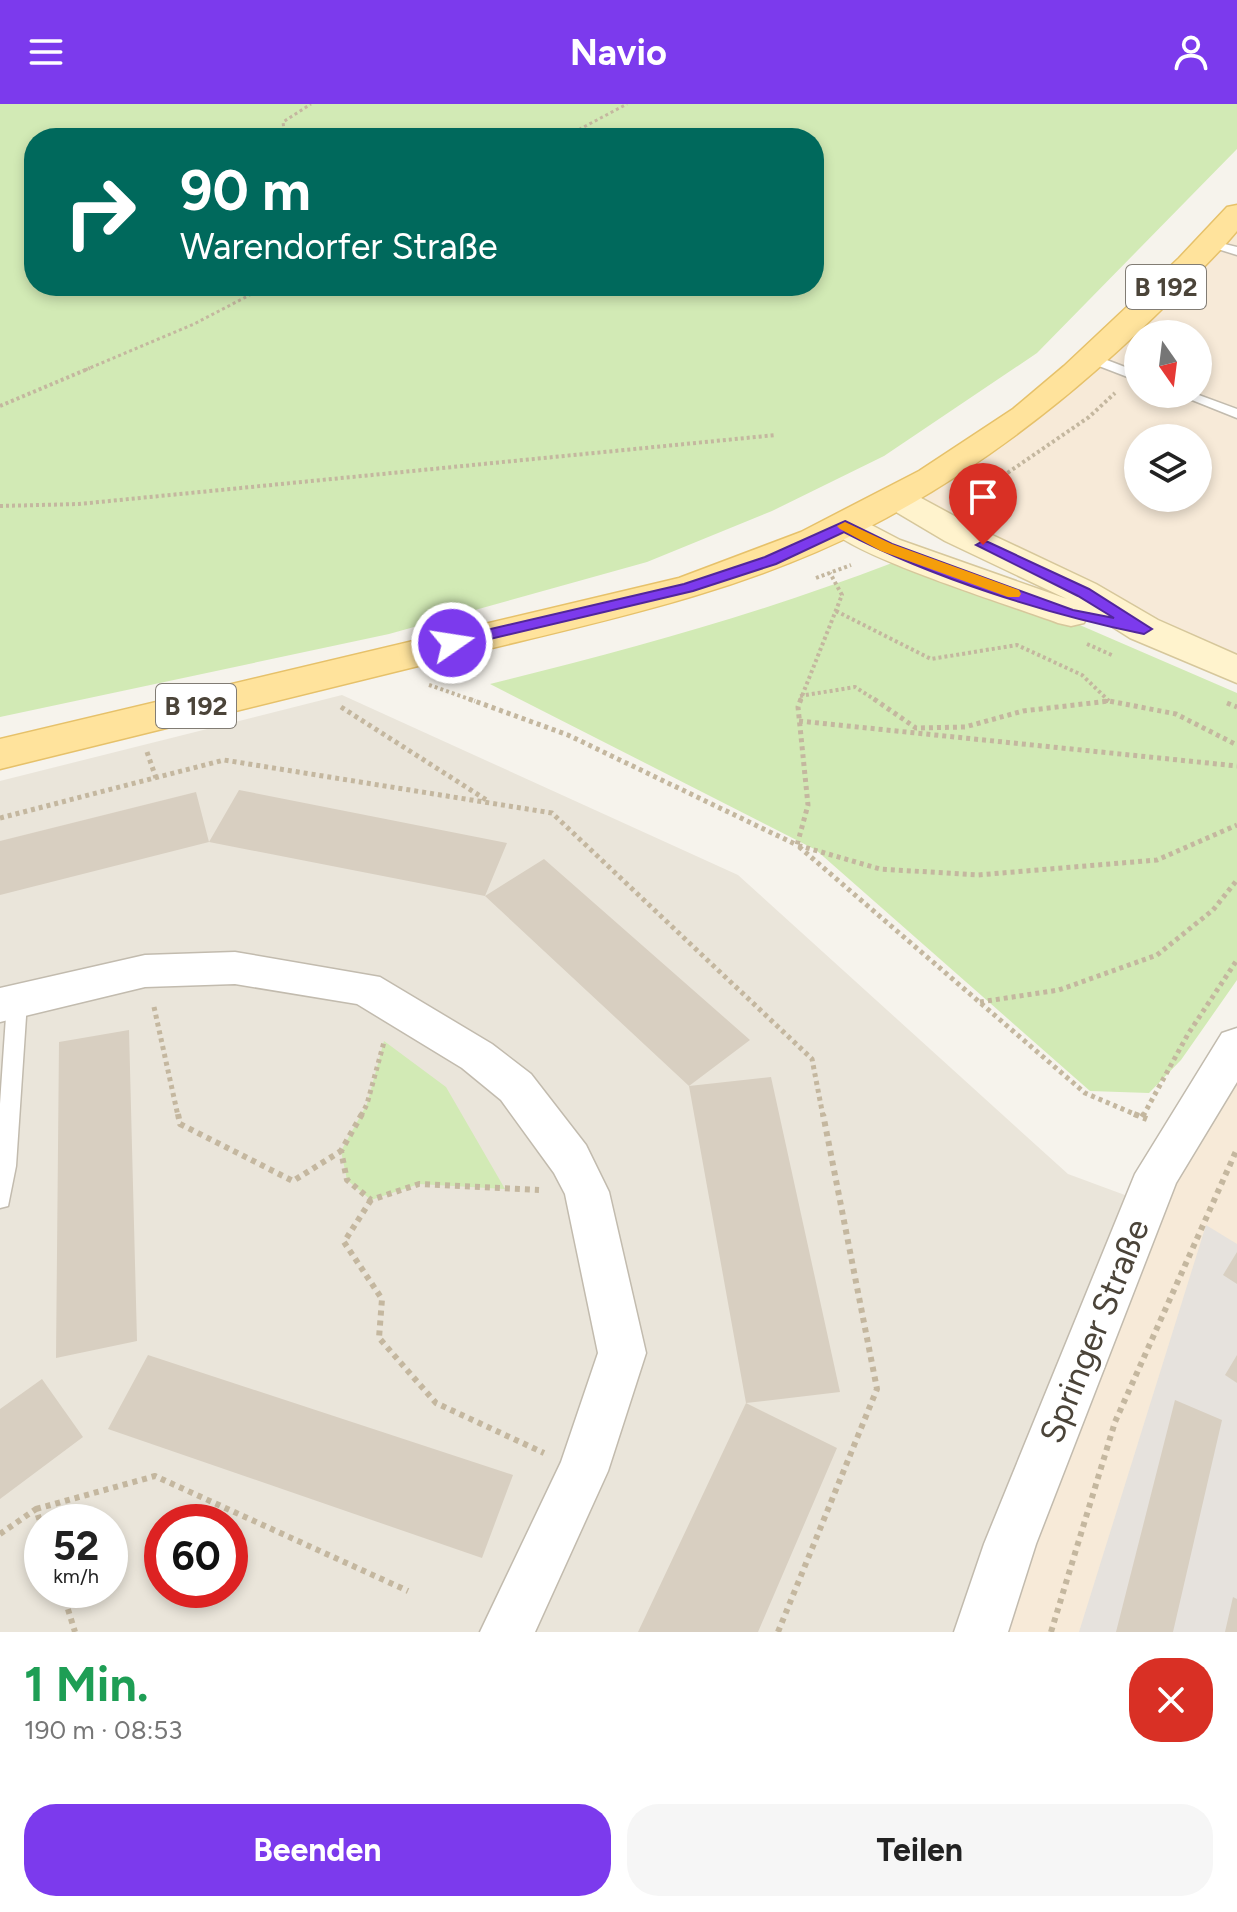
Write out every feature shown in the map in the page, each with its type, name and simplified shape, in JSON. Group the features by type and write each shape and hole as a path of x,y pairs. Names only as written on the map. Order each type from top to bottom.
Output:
{"main road":[{"name":"B 192","path":"0,754 688,588 770,560 898,499 1009,427 1224,247 1237,213"},
{"path":"898,499 936,523 1083,592 1144,629 1237,670"},
{"path":"845,526 887,548 1070,614 1144,629"}],"street":[{"path":"8,1003 145,971 235,968 366,989 477,1056 516,1087 570,1159 587,1192 622,1353 583,1471 507,1632"},
{"name":"Springer Straße","path":"981,1632 1010,1544 1151,1189 1181,1134 1237,1045"}],"lane":[{"path":"1091,358 1124,371"},
{"path":"1212,405 1237,414"},
{"path":"0,1199 6,1166 8,1003"}],"path":[{"path":"284,128 283,122 311,104"},
{"path":"582,128 627,104"},
{"path":"0,406 194,324 248,296"},
{"path":"936,523 1089,417 1124,386"},
{"path":"0,506 95,502 776,435"},
{"path":"797,845 808,805 799,721 800,696 842,595 830,573"},
{"path":"836,611 931,659 1017,645 1082,675 1109,701"},
{"path":"391,658 427,684 568,735 797,845 880,869 978,875 1157,860 1237,825"},
{"path":"800,696 855,687 916,728 965,727 1023,711 1109,701 1176,714 1237,745"},
{"path":"338,704 492,803"},
{"path":"799,721 1237,766"},
{"path":"145,748 156,778"},
{"path":"0,818 224,760 552,813 812,1059 877,1389 778,1632"},
{"path":"797,845 1085,1093 1181,1134"},
{"path":"979,1002 1059,990 1157,955 1213,910 1237,880"},
{"path":"1142,1117 1188,1034 1237,960"},
{"path":"145,971 180,1124 293,1181 341,1151 367,1104 394,1006"},
{"path":"1051,1632 1115,1422 1237,1149"},
{"path":"341,1151 347,1180 371,1200"},
{"path":"583,1471 436,1403 379,1338 382,1299 344,1242 371,1200 419,1184 587,1192"},
{"path":"54,1504 155,1476 408,1591"},
{"path":"0,1534 24,1517"},
{"path":"68,1608 75,1632"}],"shaded area":[{"path":"1237,230 1237,670 898,499 1009,427 1124,328 1124,408 1212,408 1212,320 1133,320"},
{"path":"342,695 738,875 1068,1174 1206,1225 1079,1632 0,1632 0,781"},
{"path":"1237,1045 1237,1632 994,1632 1157,1174"},
{"path":"1206,1225 1237,1244 1237,1632 1079,1632"}],"green space":[{"path":"0,104 1237,104 1237,149 1037,353 884,456 772,511 647,562 389,634 0,717"},
{"path":"892,563 1082,626 1237,693 1237,980 1181,1060 1149,1093 1090,1091 816,850 490,684 693,630"},
{"path":"384,1041 446,1087 505,1189 419,1184 371,1200 347,1180 341,1151 367,1104"}],"building":[{"path":"239,790 507,843 485,896 209,842"},
{"path":"196,792 209,842 0,895 0,841"},
{"path":"544,859 750,1040 689,1086 485,896"},
{"path":"129,1030 137,1341 56,1358 59,1042"},
{"path":"771,1077 840,1392 746,1403 689,1086"},
{"path":"1237,1252 1237,1284 1223,1275"},
{"path":"148,1355 513,1475 482,1558 108,1429"},
{"path":"1237,1355 1237,1383 1225,1375"},
{"path":"42,1379 83,1437 0,1499 0,1409"},
{"path":"1175,1400 1222,1420 1173,1632 1116,1632"},
{"path":"746,1403 837,1448 758,1632 638,1632"},
{"path":"1233,1597 1237,1599 1237,1632 1225,1632"}],"slow traffic":[{"path":"845,526 887,548 1014,594"}],"route":[{"path":"452,643 688,588 744,571 845,526 887,548 1070,614 1144,629 1083,592 983,545"}]}
